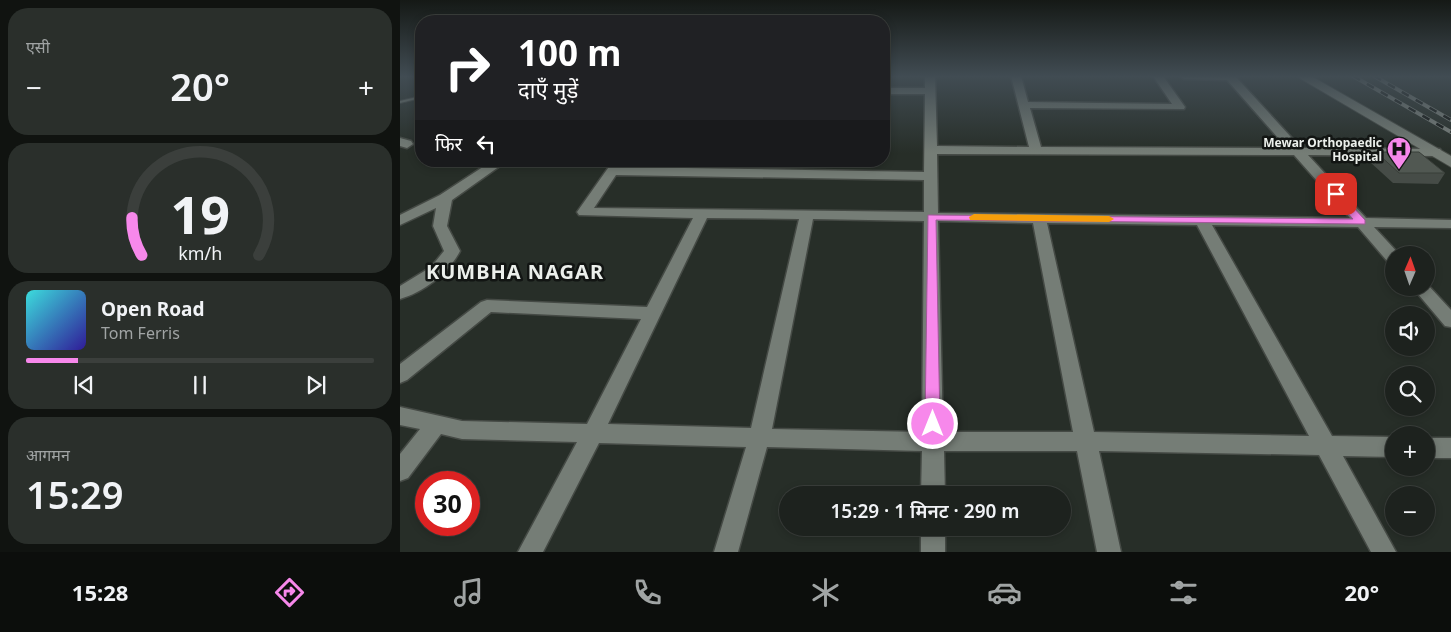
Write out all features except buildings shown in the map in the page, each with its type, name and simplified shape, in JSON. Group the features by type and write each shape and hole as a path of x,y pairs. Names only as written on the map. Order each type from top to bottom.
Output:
{"street":[{"path":"930,102 933,486"},
{"path":"1023,102 1036,150"},
{"path":"1024,105 1180,107 1176,102"},
{"path":"1252,102 1385,248"},
{"path":"1347,102 1451,162"},
{"path":"930,150 1436,152"},
{"path":"400,221 445,198 492,167"},
{"path":"614,167 584,212 1451,224"},
{"path":"638,167 844,176 930,176"},
{"path":"844,176 846,167"},
{"path":"400,293 432,274 450,258 452,251 440,226 445,198"},
{"path":"530,552 593,434 702,214"},
{"path":"726,552 759,438 808,215"},
{"path":"1039,218 1109,552"},
{"path":"1202,220 1384,552"},
{"path":"1428,296 1451,321"},
{"path":"400,375 487,306 653,312"},
{"path":"400,416 462,430 933,442 1086,441 1385,447"},
{"path":"400,472 437,424"},
{"path":"1435,448 1451,448"},
{"path":"933,536 933,552"}],"railway":[{"path":"1398,102 1451,132"},
{"path":"1419,102 1451,120"}],"slow traffic":[{"path":"974,217 1109,219"}],"place":[{"name":"Mewar Orthopaedic Hospital","path":"1399,170"}],"district":[{"name":"KUMBHA NAGAR","path":"515,271"}],"route":[{"path":"933,424 931,217 1362,222 1336,194"}]}
